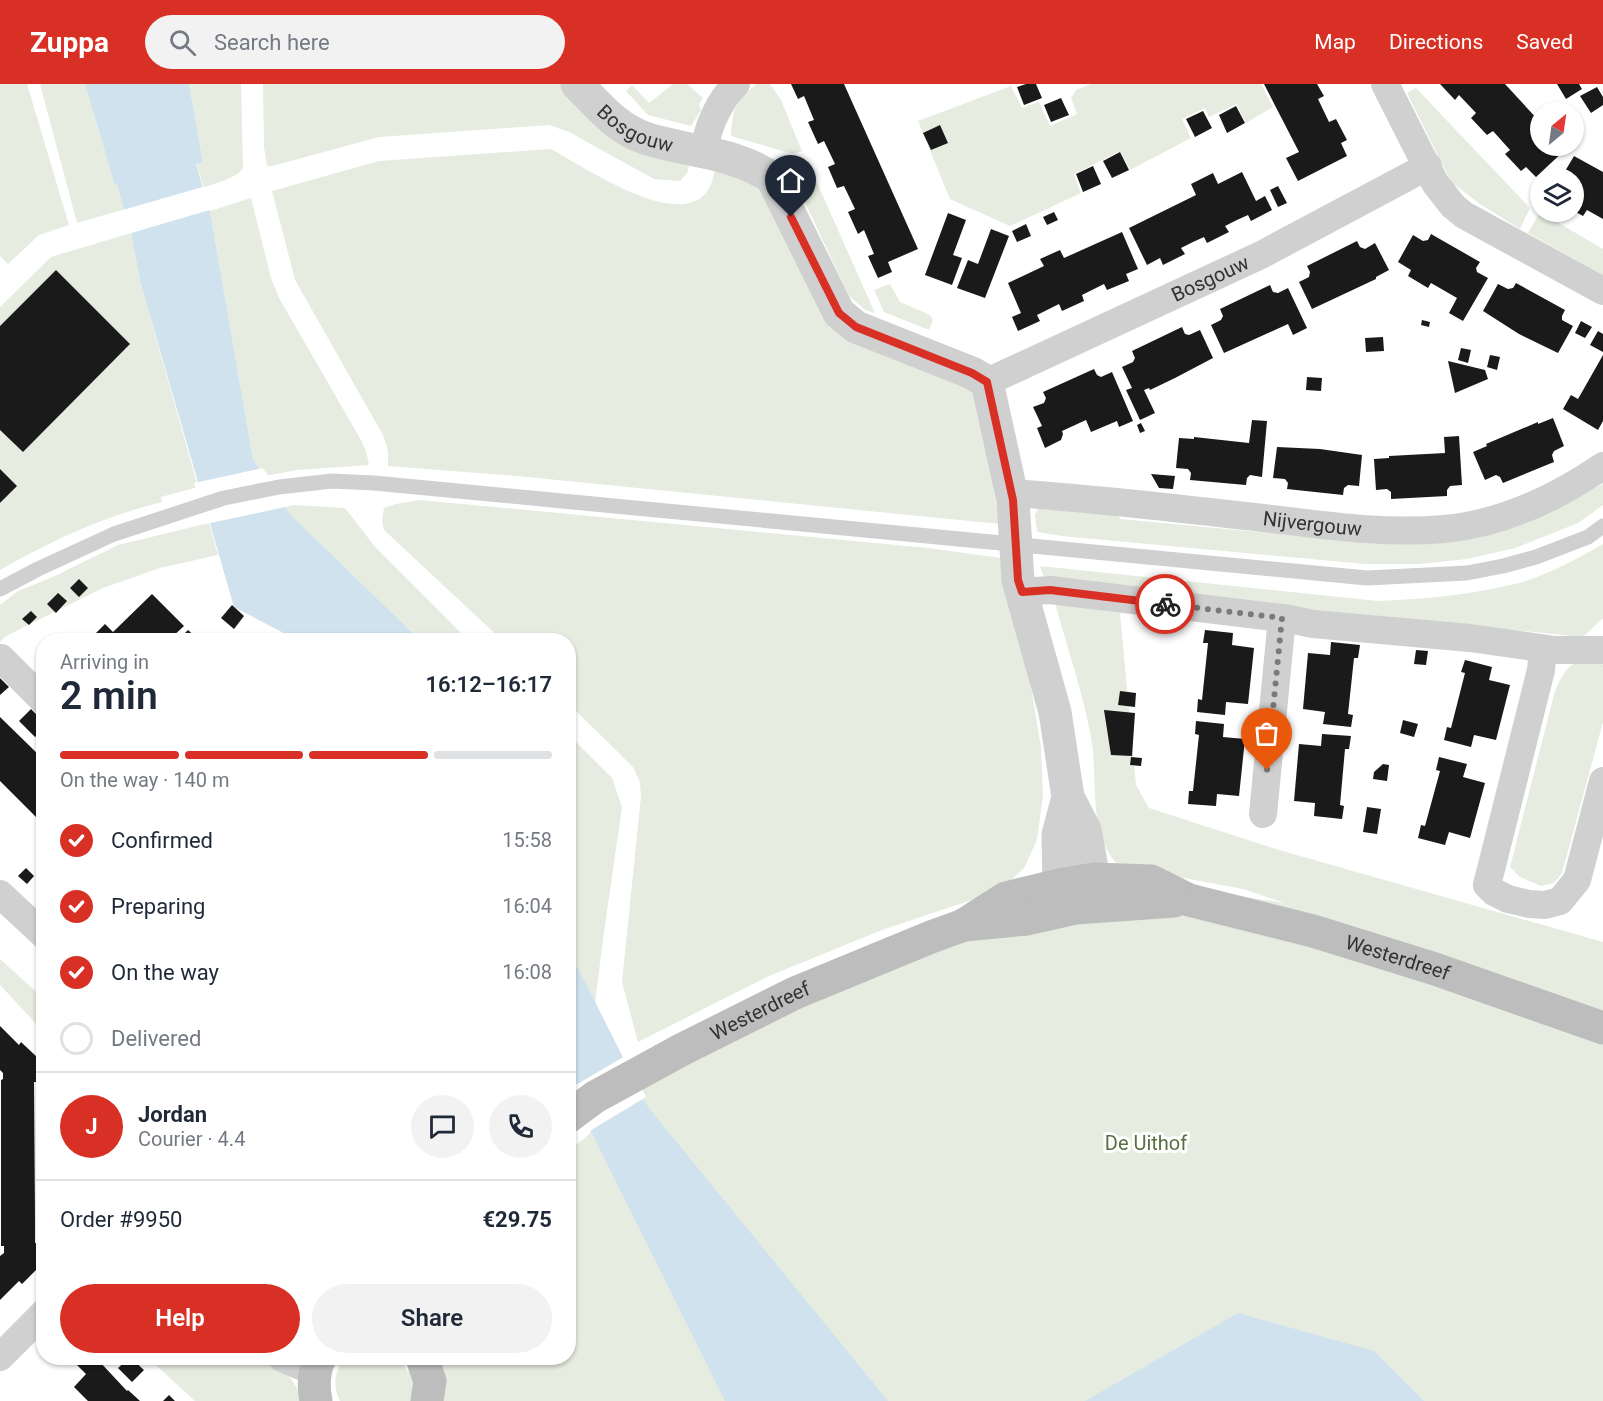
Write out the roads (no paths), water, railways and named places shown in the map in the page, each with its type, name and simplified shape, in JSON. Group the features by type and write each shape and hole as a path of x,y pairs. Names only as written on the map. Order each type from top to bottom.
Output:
{"main road":[{"name":"Westerdreef","path":"1094,879 1151,880 1189,900"},
{"name":"Westerdreef","path":"576,1111 595,1097 681,1050 795,993 964,925 1006,898 1068,896 1189,900 1313,931 1435,969 1603,1028"},
{"path":"424,1365 430,1381 427,1401"}],"street":[{"name":"Bosgouw","path":"578,84 608,116 633,133 645,138 705,151 759,169 772,178 839,313 856,327 972,373 987,382 1261,255 1428,166"},
{"name":"Bosgouw","path":"705,151 705,143 714,117 725,95 736,84"},
{"path":"1385,84 1435,183 1453,206 1464,215 1603,291"},
{"path":"987,382 1011,493 1017,544 1018,580 1056,712 1068,797 1085,830 1094,879 1068,896 1058,835 1068,797"},
{"name":"Nijvergouw","path":"1011,493 1167,507 1365,530 1446,529 1488,520 1529,507 1562,491 1603,466"},
{"path":"1022,592 1050,590 1282,618 1312,624 1470,638 1543,649 1603,650"},
{"path":"1263,814 1282,618"},
{"path":"1543,649 1541,670 1487,885 1494,892 1508,899 1529,904 1545,905 1560,901 1577,880 1603,781"},
{"path":"1,658 36,693"},
{"path":"0,894 36,928"},
{"path":"0,1357 36,1321"},
{"path":"295,1365 317,1377"}],"lane":[{"path":"0,589 114,534 196,507 224,498 279,487 332,481 374,483 1367,578 1467,573 1503,566 1536,557 1588,537 1603,526"}],"water":[{"path":"85,84 189,84 203,162 196,164 210,211 253,459 290,514 413,633 284,633 234,607 140,281 131,233 117,184 114,183"},
{"path":"576,964 648,1107 888,1401 725,1401 576,1101"},
{"path":"1238,1313 1374,1351 1424,1401 1085,1401"}],"park label":[{"name":"De Uithof","path":"1146,1143"}]}
